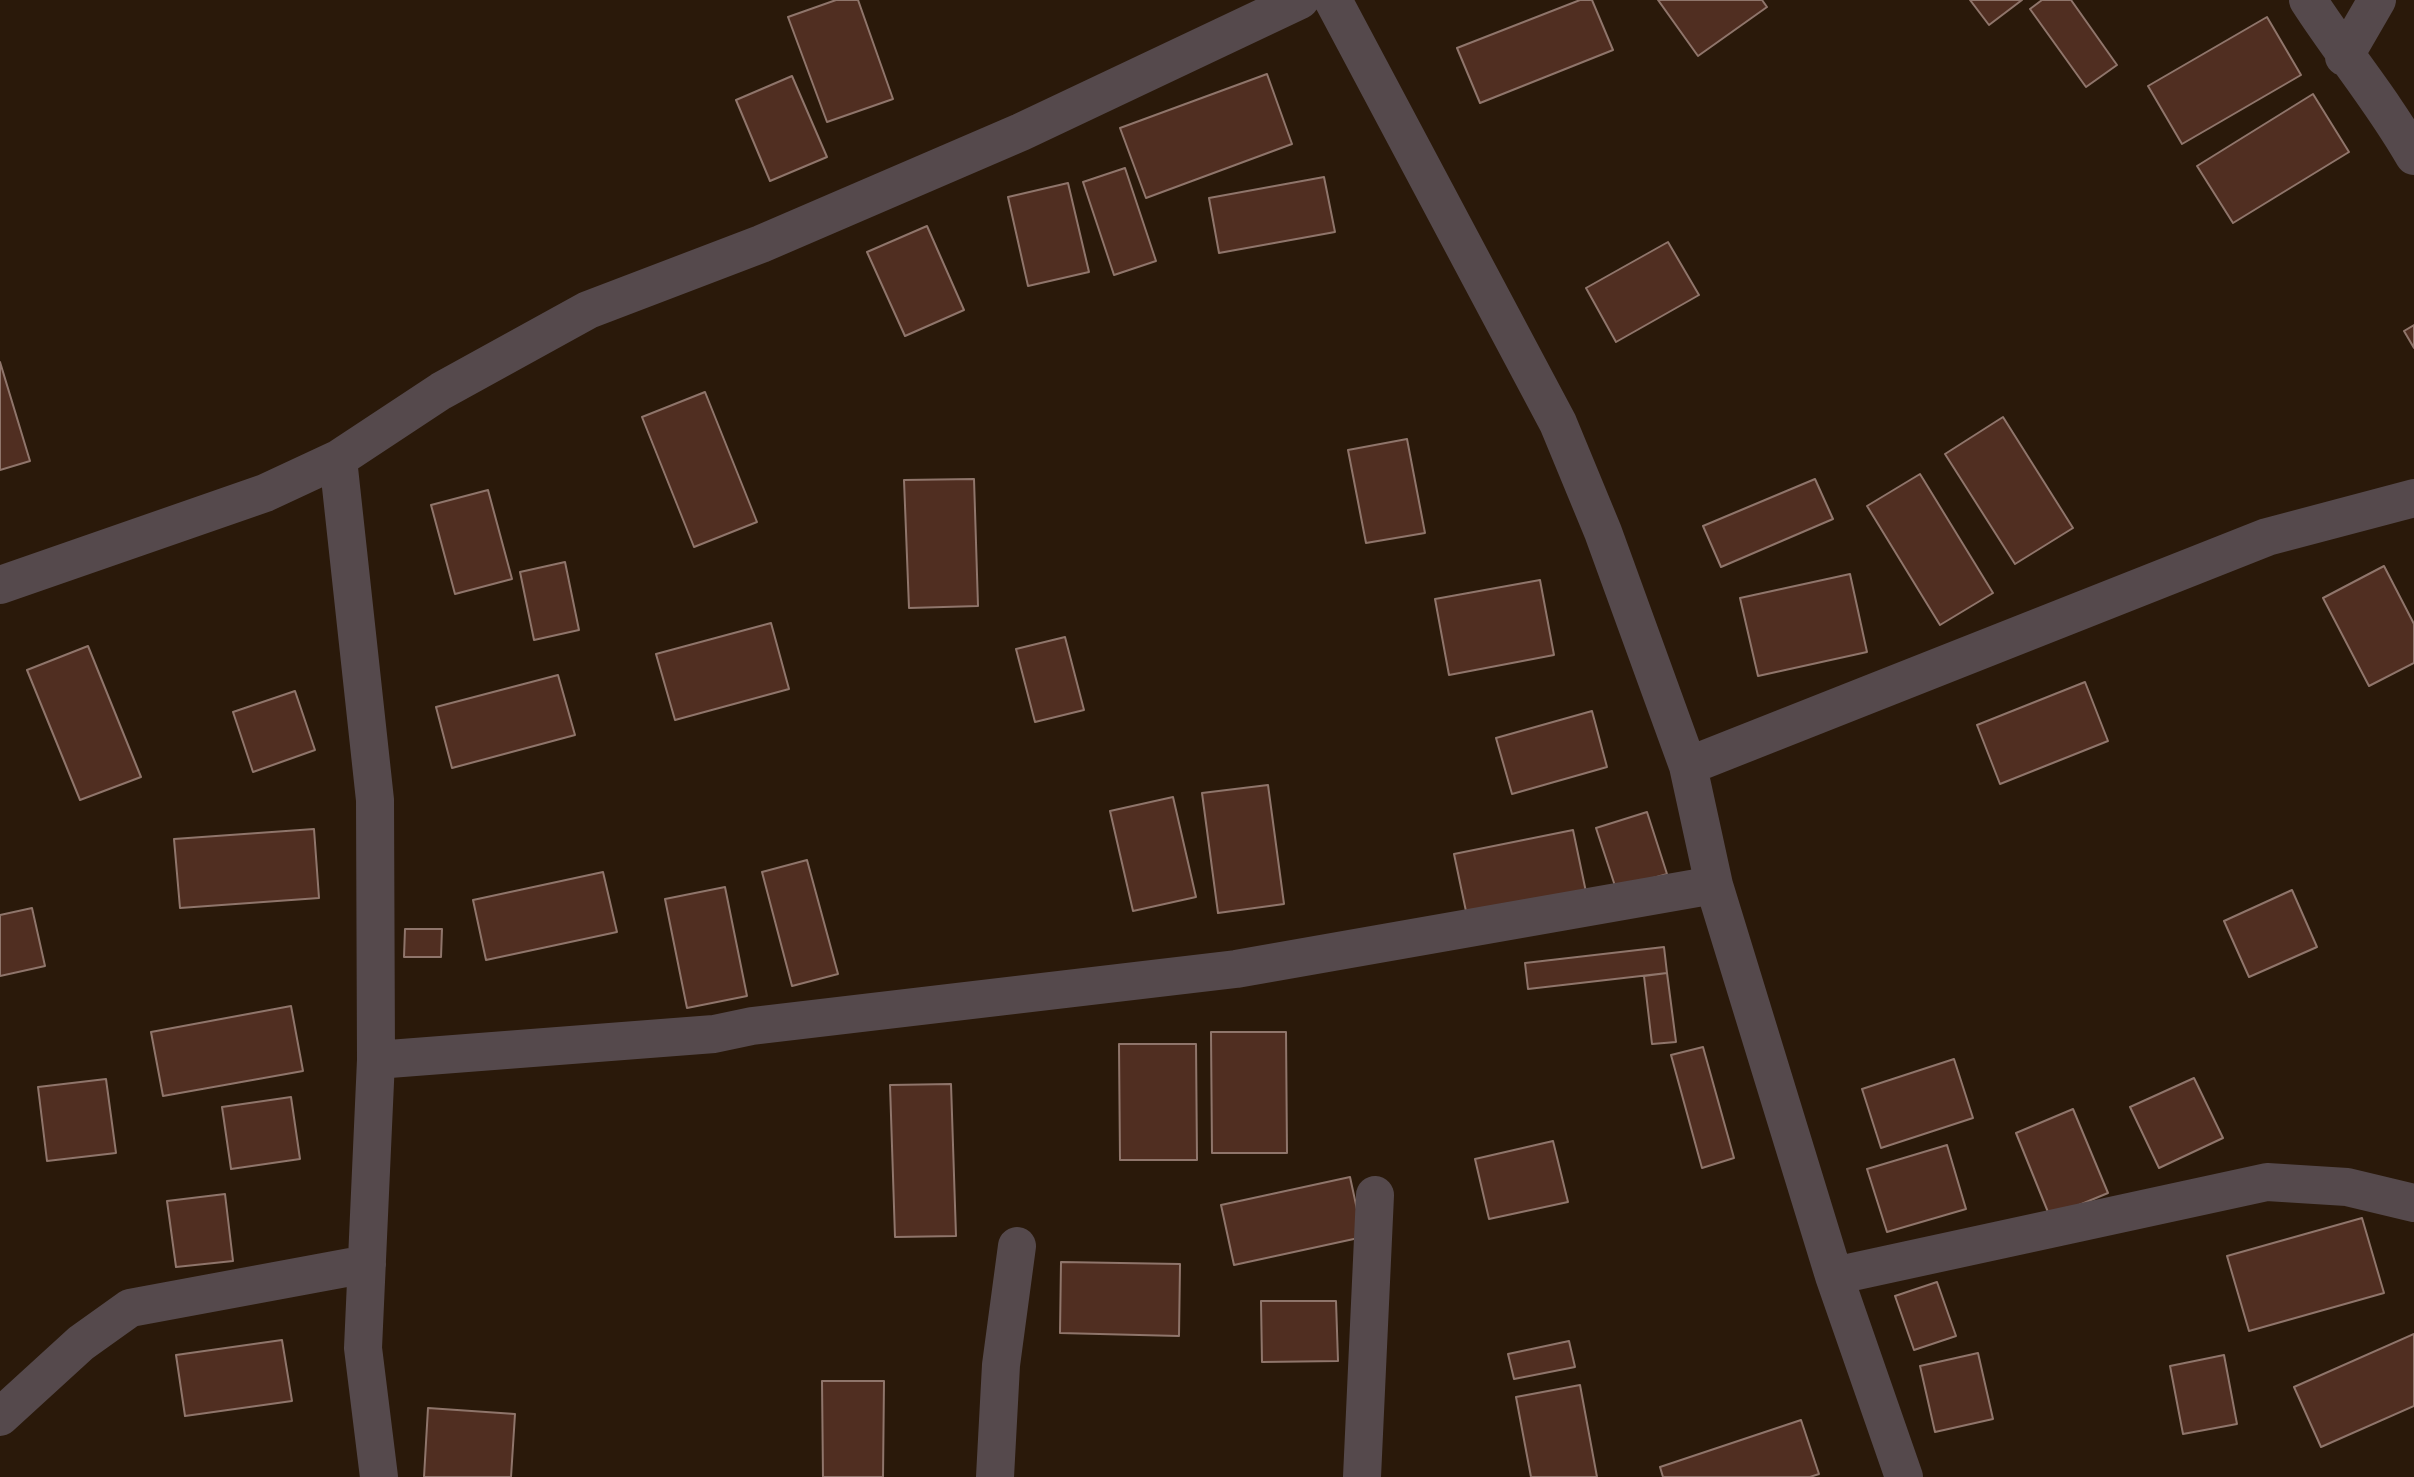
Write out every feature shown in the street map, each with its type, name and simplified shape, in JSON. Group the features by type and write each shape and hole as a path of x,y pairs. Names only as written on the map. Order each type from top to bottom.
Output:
{"street":[{"path":"0,585 253,497 338,459 441,391 588,310 749,249 1021,132 1300,0"},
{"path":"1333,0 1558,423 1603,531 1688,766 1714,885 1893,1474"},
{"path":"2308,0 2344,57 2398,126 2414,156"},
{"path":"2344,57 2377,0"},
{"path":"338,459 375,800 376,1060 363,1348 379,1477"},
{"path":"1688,766 2267,537 2414,498"},
{"path":"376,1060 714,1034 766,1025 1236,969 1714,885"},
{"path":"1834,1276 2267,1182 2347,1187 2414,1203"},
{"path":"1362,1477 1375,1195"},
{"path":"995,1477 1001,1365 1017,1246"},
{"path":"0,1418 81,1343 130,1308 367,1264"}],"building":[{"path":"836,0 858,0 893,99 827,122 788,17"},
{"path":"1580,0 1592,0 1613,50 1480,103 1457,48"},
{"path":"1658,0 1762,0 1767,7 1698,56"},
{"path":"1970,0 2022,0 1989,25"},
{"path":"2042,0 2071,0 2117,65 2086,87 2030,9"},
{"path":"2267,17 2301,75 2182,144 2148,86"},
{"path":"1267,74 1292,144 1146,198 1120,128"},
{"path":"792,76 827,157 770,181 736,100"},
{"path":"2313,94 2349,152 2233,223 2197,166"},
{"path":"1125,168 1156,261 1114,275 1083,182"},
{"path":"1324,177 1335,232 1219,253 1209,198"},
{"path":"1068,183 1089,272 1028,286 1008,197"},
{"path":"927,226 964,310 905,336 867,252"},
{"path":"1668,242 1699,295 1616,342 1586,288"},
{"path":"2414,325 2414,348 2404,331"},
{"path":"0,362 30,461 0,470"},
{"path":"705,392 757,522 694,547 642,417"},
{"path":"2003,417 2073,528 2015,564 1945,454"},
{"path":"1407,439 1425,533 1366,543 1348,450"},
{"path":"1920,474 1993,593 1940,625 1867,506"},
{"path":"974,479 978,606 909,608 904,480"},
{"path":"1815,479 1833,519 1721,567 1703,526"},
{"path":"488,490 512,579 455,594 431,505"},
{"path":"565,562 579,630 534,640 520,572"},
{"path":"2384,566 2414,624 2414,663 2369,686 2323,598"},
{"path":"1850,574 1867,652 1758,676 1740,598"},
{"path":"1540,580 1554,655 1449,675 1435,599"},
{"path":"771,623 789,689 675,720 656,654"},
{"path":"1065,637 1084,710 1035,722 1016,649"},
{"path":"88,646 141,777 80,800 27,670"},
{"path":"558,675 575,735 452,768 436,707"},
{"path":"2085,682 2108,741 2000,784 1977,725"},
{"path":"295,691 315,750 253,772 233,712"},
{"path":"1592,711 1607,767 1512,794 1496,738"},
{"path":"1268,785 1284,904 1218,913 1202,793"},
{"path":"1173,797 1196,897 1133,911 1110,811"},
{"path":"1647,812 1667,874 1616,889 1596,828"},
{"path":"314,829 319,898 180,908 174,839"},
{"path":"1573,830 1586,892 1467,916 1454,854"},
{"path":"807,860 838,974 792,986 762,872"},
{"path":"603,872 617,932 486,960 473,900"},
{"path":"725,887 747,996 687,1008 665,899"},
{"path":"2292,890 2317,947 2249,977 2224,921"},
{"path":"32,908 45,966 0,976 0,915"},
{"path":"405,929 442,929 441,957 404,957"},
{"path":"1664,947 1667,973 1528,989 1525,963"},
{"path":"1667,973 1676,1042 1652,1044 1644,976"},
{"path":"291,1006 303,1071 163,1096 151,1032"},
{"path":"1211,1032 1286,1032 1287,1153 1212,1153"},
{"path":"1119,1044 1196,1044 1197,1160 1120,1160"},
{"path":"1703,1047 1734,1158 1702,1168 1671,1055"},
{"path":"1954,1059 1973,1118 1881,1148 1862,1089"},
{"path":"2194,1078 2223,1138 2159,1168 2130,1107"},
{"path":"106,1079 116,1153 47,1161 38,1087"},
{"path":"951,1084 956,1236 895,1237 890,1085"},
{"path":"291,1097 300,1159 231,1169 222,1107"},
{"path":"2073,1109 2108,1193 2050,1217 2016,1133"},
{"path":"1553,1141 1568,1202 1489,1219 1475,1159"},
{"path":"1947,1145 1966,1209 1887,1232 1867,1169"},
{"path":"1350,1177 1363,1237 1234,1265 1221,1205"},
{"path":"225,1194 233,1261 176,1267 167,1201"},
{"path":"2362,1218 2384,1293 2249,1331 2227,1256"},
{"path":"1061,1262 1180,1264 1179,1336 1060,1333"},
{"path":"1937,1282 1956,1336 1914,1350 1895,1296"},
{"path":"1261,1301 1336,1301 1338,1361 1262,1362"},
{"path":"2414,1334 2414,1406 2321,1447 2294,1387"},
{"path":"282,1340 292,1401 185,1416 176,1355"},
{"path":"1569,1341 1575,1367 1514,1379 1508,1354"},
{"path":"1978,1353 1993,1419 1935,1432 1920,1366"},
{"path":"2224,1355 2237,1424 2183,1434 2170,1366"},
{"path":"822,1381 884,1381 883,1477 823,1477"},
{"path":"1580,1385 1597,1477 1531,1477 1516,1397"},
{"path":"428,1408 515,1414 511,1477 424,1477"},
{"path":"1801,1420 1819,1474 1810,1477 1663,1477 1660,1467"}]}
